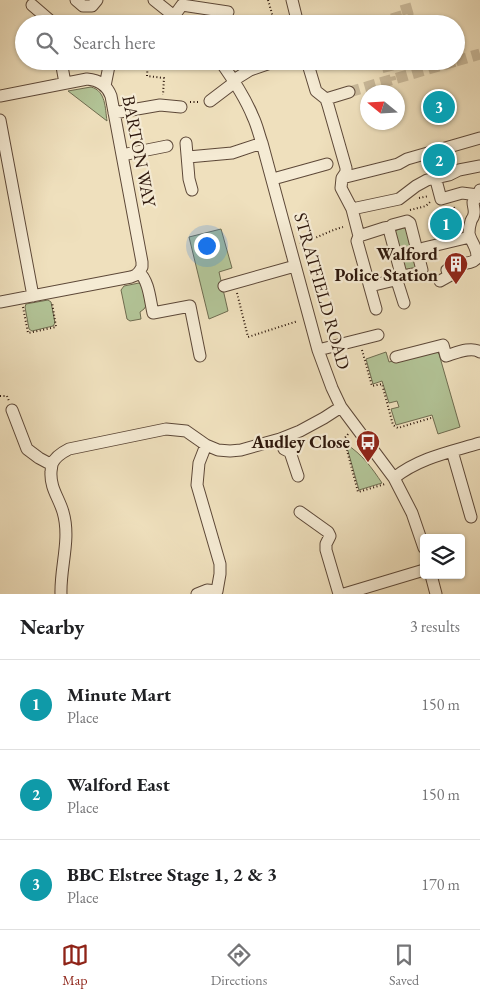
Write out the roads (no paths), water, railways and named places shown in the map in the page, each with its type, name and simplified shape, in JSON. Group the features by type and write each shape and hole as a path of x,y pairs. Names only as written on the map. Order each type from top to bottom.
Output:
{"street":[{"path":"76,0 83,6 92,6 97,0"},
{"path":"154,0 173,15"},
{"path":"292,0 296,15"},
{"path":"32,4 44,15"},
{"path":"175,15 182,5 228,12"},
{"path":"63,70 65,84"},
{"path":"105,86 108,70"},
{"name":"STRATFIELD ROAD","path":"226,70 253,117 262,144 318,350 332,388 341,407 395,480 412,513 420,536"},
{"path":"210,101 250,70"},
{"path":"310,70 316,91 326,99 346,168 341,188 352,209 359,236 357,241 376,309"},
{"name":"BARTON WAY","path":"0,96 87,80 100,82 109,91 142,262 139,272 145,281 153,313 190,306 200,356"},
{"path":"326,99 349,92"},
{"path":"114,113 162,105 181,106"},
{"path":"0,120 4,163 27,297"},
{"path":"342,178 398,164 407,159 480,138"},
{"path":"186,143 189,179 192,190"},
{"path":"188,157 232,153 262,144"},
{"path":"122,155 166,146"},
{"path":"273,179 327,164"},
{"path":"352,209 399,199 416,186 432,182 459,170 480,166"},
{"path":"432,182 441,199 462,193 479,192"},
{"path":"440,281 449,276 448,269 476,260 478,257 475,243 470,237 470,223 475,212 473,202 479,192"},
{"path":"359,236 407,221 410,223 422,268 422,272 370,286"},
{"path":"390,227 401,274 398,284 404,303"},
{"path":"418,252 424,248 470,237"},
{"path":"230,285 295,266"},
{"path":"0,302 136,276 139,272"},
{"path":"318,350 378,335"},
{"path":"396,357 443,345 446,356 473,349 480,352"},
{"path":"61,594 60,580 65,555 66,535 64,513 51,482 52,465 61,453 69,449 166,429 186,431 206,445 218,450 240,450 280,439 300,431 341,407"},
{"path":"12,410 27,449 52,465"},
{"path":"280,439 284,448 290,452 298,476"},
{"path":"395,480 415,464 431,457 480,443"},
{"path":"197,594 207,590 219,592 220,564 197,486 199,463 206,445"},
{"path":"452,451 471,517"},
{"path":"300,512 328,532 330,536 326,544 326,550 339,594"},
{"path":"344,594 420,571"},
{"path":"433,579 436,594"}],"tunnel":[{"path":"404,0 408,14 405,15"},
{"path":"465,58 480,54"},
{"path":"388,70 391,81"},
{"path":"349,92 425,70"}],"place":[{"name":"BBC Elstree Stage 1, 2 & 3","path":"439,107"},
{"name":"Walford East","path":"439,160"},
{"name":"Minute Mart","path":"446,224"},
{"name":"Walford Police Station","path":"456,285"},
{"name":"Audley Close","path":"368,463"}]}
